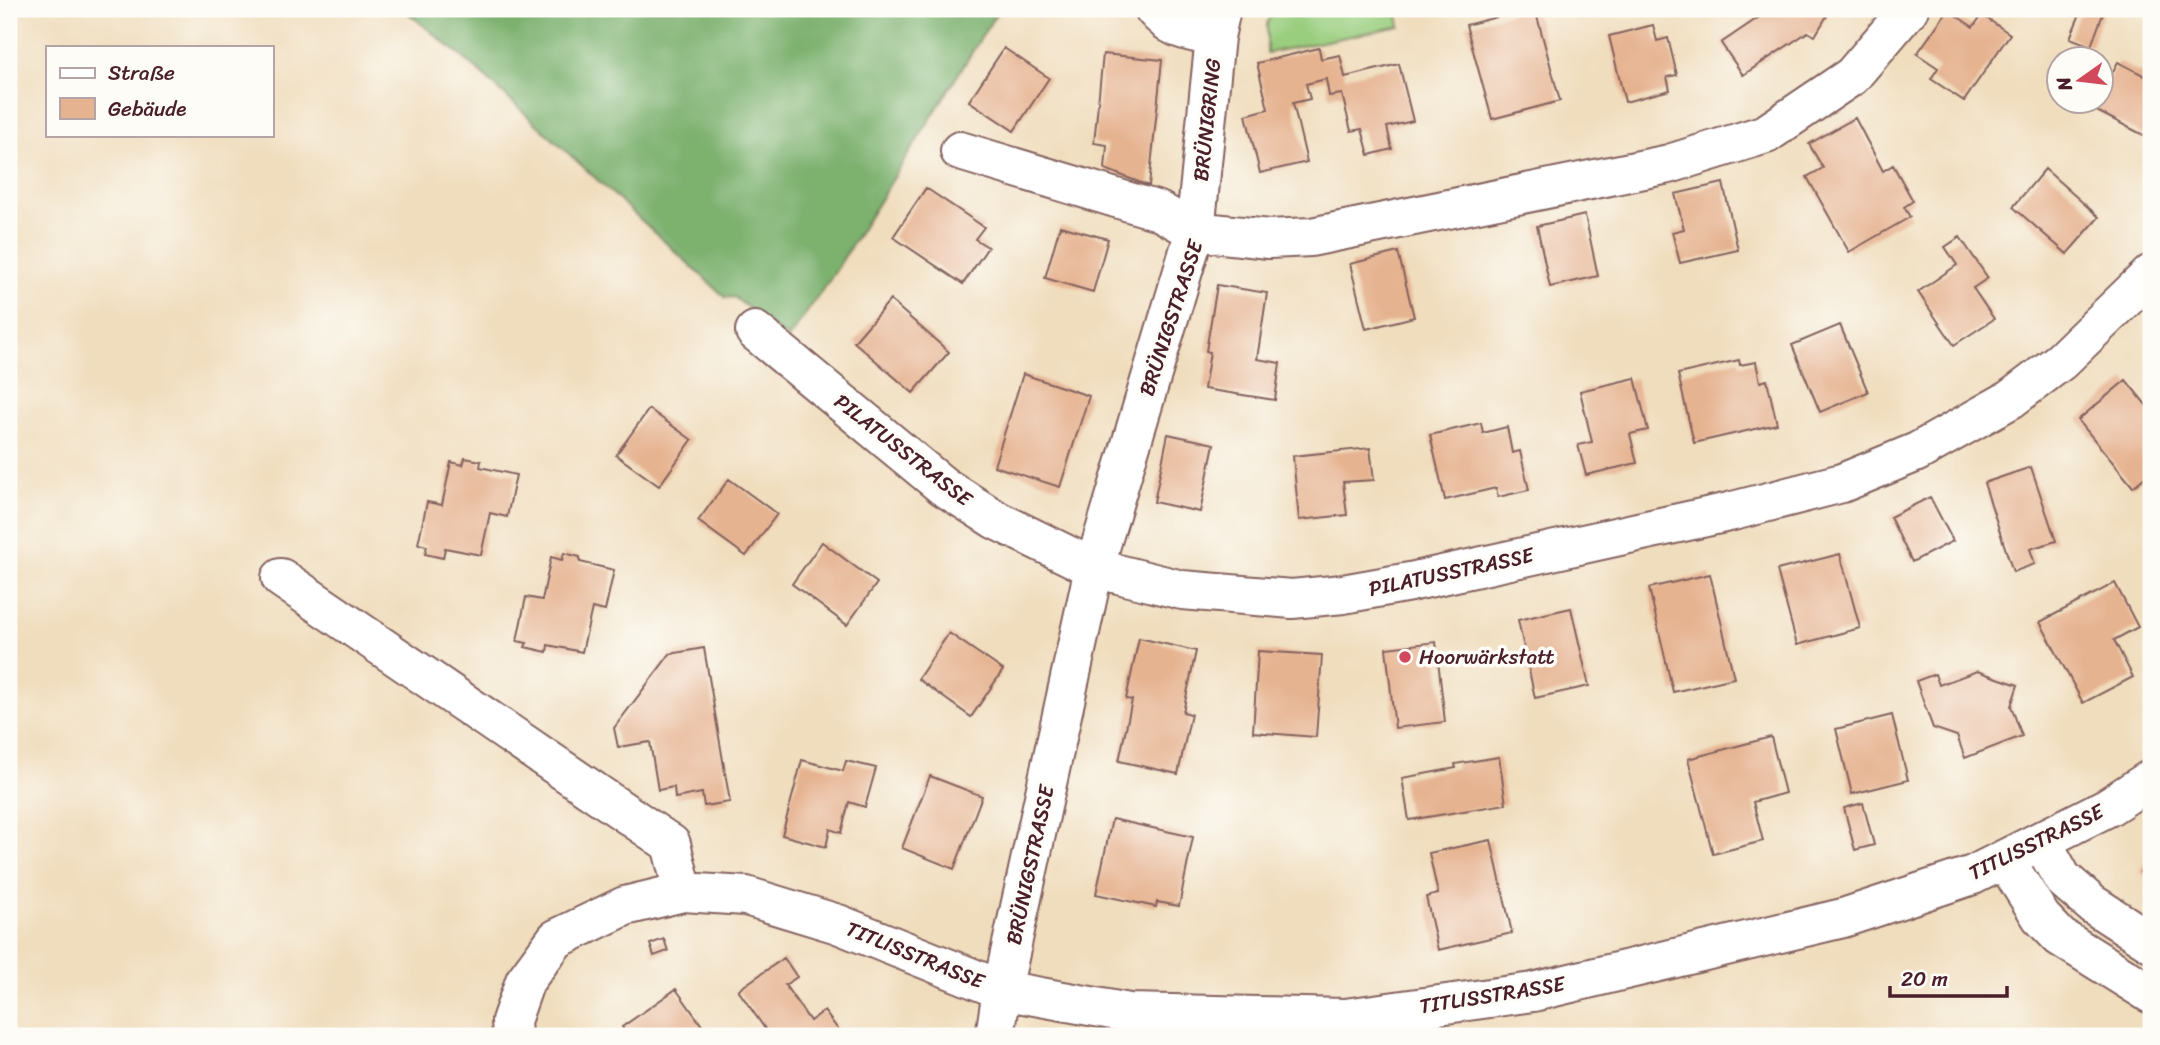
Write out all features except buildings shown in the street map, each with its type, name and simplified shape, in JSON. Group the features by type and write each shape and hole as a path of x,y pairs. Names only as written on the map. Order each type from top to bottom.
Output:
{"street":[{"path":"1154,9 1165,22 1180,30 1218,23"},
{"name":"BRÜNIGSTRASSE","path":"995,1036 1002,990 1094,568 1195,231 1269,239 1311,237 1669,164 1766,134 1852,76 1909,9"},
{"name":"BRÜNIGRING","path":"1195,231 1218,23"},
{"path":"960,151 1159,211 1195,231"},
{"name":"PILATUSSTRASSE","path":"755,331 943,486 988,515 1094,568 1182,590 1292,599 1343,594 1729,512 1842,483 1917,452 2011,399 2061,361 2151,274"},
{"path":"281,578 671,844 683,891"},
{"name":"TITLISSTRASSE","path":"512,1036 511,1021 524,981 556,939 625,906 683,891 746,896 838,924 1002,990 1135,1024 1182,1025 1345,1018 1533,992 1843,918 1973,875 2108,807 2151,779"},
{"path":"2042,842 2062,878 2092,904 2151,942"},
{"path":"2005,860 2041,917 2060,937 2151,994"}],"green space":[{"path":"403,9 999,9 833,275 788,339 734,297 726,298 471,64"},
{"path":"1273,9 1397,9 1400,26 1267,53 1267,24"}],"place":[{"name":"Hoorwärkstatt","path":"1405,657"}]}
